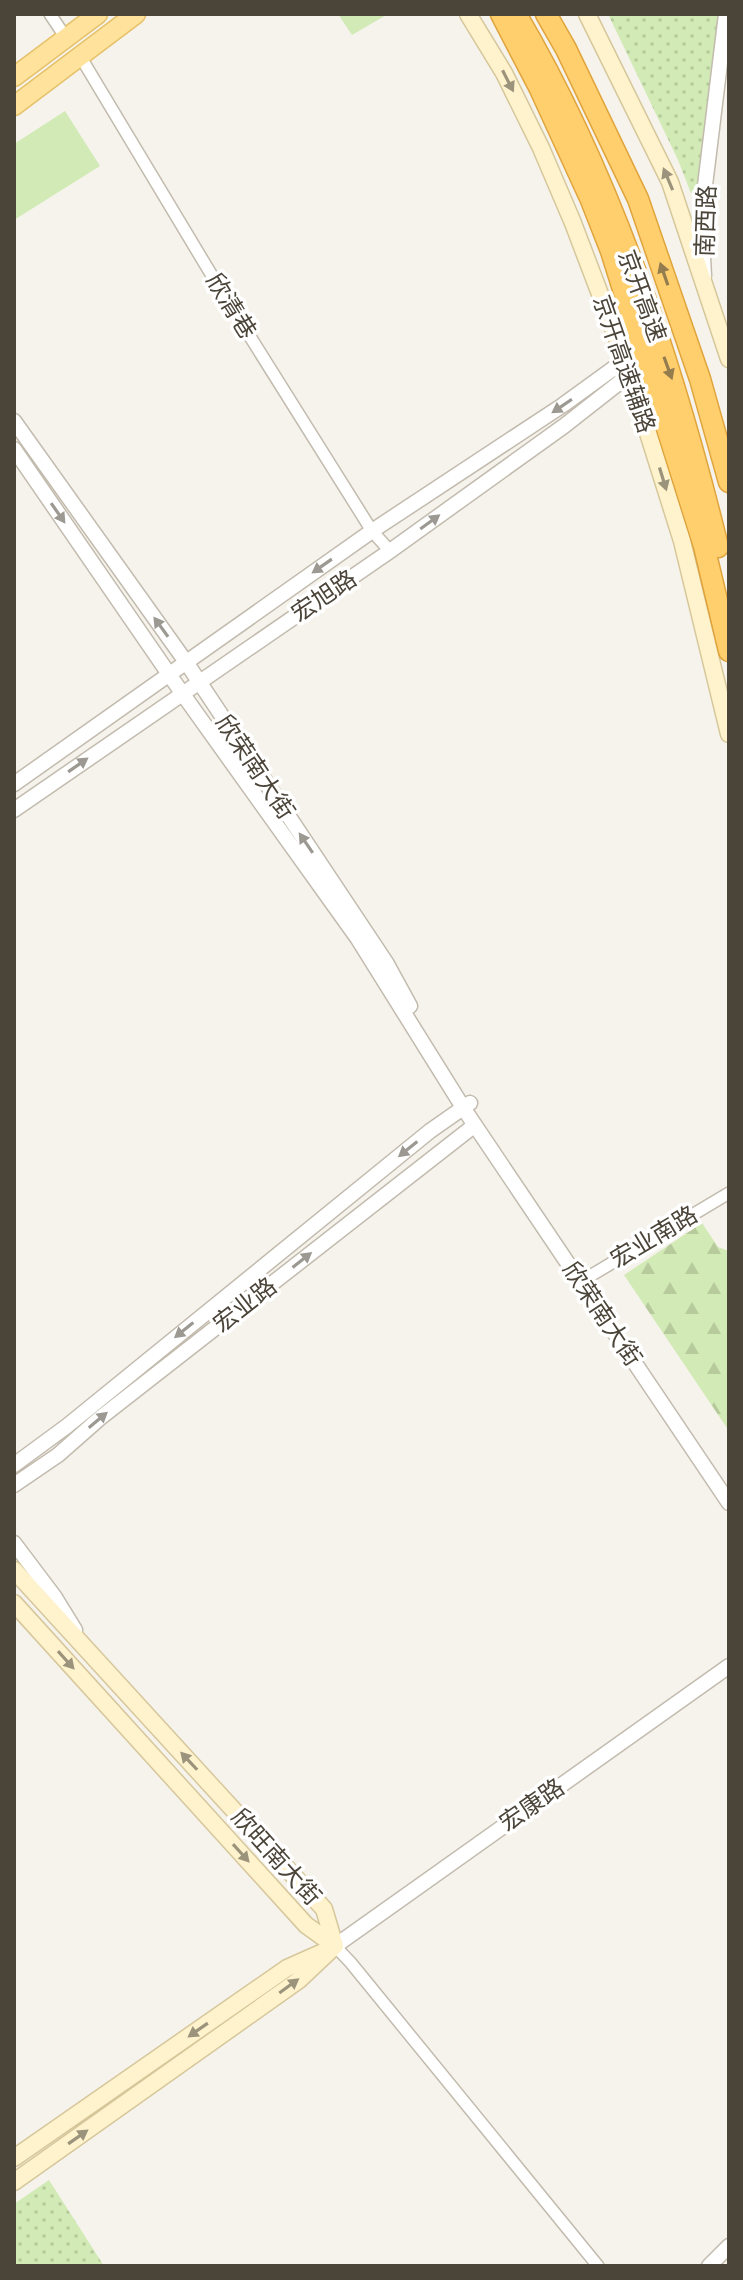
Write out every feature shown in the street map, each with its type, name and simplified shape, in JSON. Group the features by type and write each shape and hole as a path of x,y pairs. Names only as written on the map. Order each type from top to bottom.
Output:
{"highway":[{"path":"501,14 540,89 611,251 704,546 729,651"},
{"name":"京开高速","path":"516,14 544,61 611,208 676,388 729,592"},
{"name":"京开高速","path":"546,14 638,199 700,379 729,482"}],"main road":[{"path":"14,77 98,14"},
{"path":"14,106 136,14"},
{"name":"京开高速辅路","path":"468,14 504,73 541,148 573,223 627,368 682,541 729,734"},
{"path":"587,14 670,182 729,359"},
{"name":"欣旺南大街","path":"14,1570 324,1909 335,1946"},
{"name":"欣旺南大街","path":"14,1603 306,1925 335,1946"},
{"name":"宏康路","path":"14,2158 287,1968 335,1946"},
{"name":"宏康路","path":"14,2182 299,1980 335,1946"}],"street":[{"path":"50,14 66,38"},
{"name":"南西路","path":"705,286 701,218 726,14"},
{"name":"欣清巷","path":"80,56 217,284 372,531 390,551"},
{"name":"宏旭路","path":"14,784 372,531 563,405 627,368"},
{"name":"宏旭路","path":"14,810 390,551 564,426 627,368"},
{"name":"欣荣南大街","path":"14,421 186,662 387,964 468,1106 475,1125 729,1503"},
{"name":"欣荣南大街","path":"14,449 182,693 358,939 468,1106"},
{"name":"宏业路","path":"14,1465 67,1426 430,1131 468,1106"},
{"name":"宏业路","path":"14,1485 58,1455 100,1418 475,1125"},
{"name":"宏业南路","path":"580,1282 729,1193"},
{"path":"14,1454 35,1438 67,1426"},
{"path":"14,1499 58,1455"},
{"path":"14,1543 54,1596 87,1651"},
{"name":"宏康路","path":"335,1946 729,1666"},
{"path":"335,1946 598,2266"},
{"path":"709,2266 729,2246"}],"green space":[{"path":"338,14 388,14 352,35"},
{"path":"608,14 723,14 698,211 678,160"},
{"path":"65,111 100,166 14,220 14,144"},
{"path":"702,1223 718,1247 729,1251 729,1431 624,1275"},
{"path":"49,2180 104,2266 14,2266 14,2204"}]}
